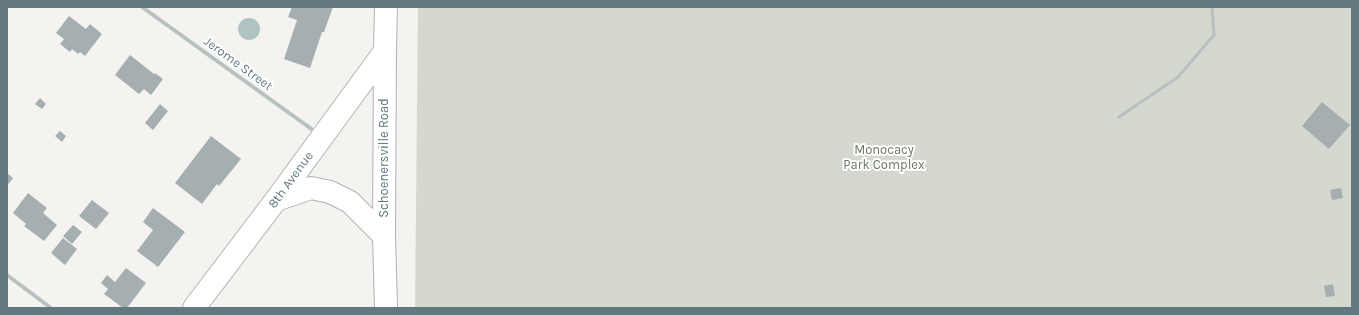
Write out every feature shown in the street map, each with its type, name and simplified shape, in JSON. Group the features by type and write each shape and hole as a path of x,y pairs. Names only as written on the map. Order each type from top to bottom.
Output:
{"main road":[{"name":"Schoenersville Road","path":"386,7 384,236 386,308"},
{"name":"8th Avenue","path":"194,308 276,200 385,51"},
{"path":"276,200 311,188 330,192 350,202 384,236"}],"street":[{"name":"Jerome Street","path":"142,7 322,137"},
{"path":"7,275 51,308"}],"lane":[{"path":"1119,117 1178,77 1214,35 1212,7"}],"green space":[{"name":"Monocacy Park Complex","path":"418,7 1352,7 1352,308 415,308"}],"shaded area":[{"path":"245,18 253,18 260,25 260,33 253,40 245,40 238,33 238,25"}],"building":[{"path":"292,7 333,7 324,32 322,32 310,68 284,59 297,20 288,17"},
{"path":"69,16 86,29 90,24 102,34 85,56 80,52 78,54 72,49 70,52 60,44 64,39 56,33"},
{"path":"130,55 154,74 155,73 163,79 151,95 144,89 139,94 115,75"},
{"path":"40,98 46,104 42,109 35,104"},
{"path":"1322,102 1350,125 1329,149 1302,126"},
{"path":"160,104 168,111 153,130 145,123"},
{"path":"60,131 66,136 62,142 55,136"},
{"path":"211,136 241,159 219,186 217,184 202,204 175,183"},
{"path":"7,173 13,178 7,186"},
{"path":"1341,188 1343,198 1332,200 1330,190"},
{"path":"28,193 47,208 43,213 57,225 44,241 24,226 26,224 13,213"},
{"path":"92,200 109,213 96,229 79,216"},
{"path":"153,208 185,232 158,267 137,251 153,230 143,222"},
{"path":"73,225 82,232 72,244 63,236"},
{"path":"63,238 77,249 65,265 51,253"},
{"path":"126,268 146,283 127,308 123,308 104,294 108,289 101,283 107,275 115,282"},
{"path":"1333,284 1335,296 1326,297 1324,286"}]}
